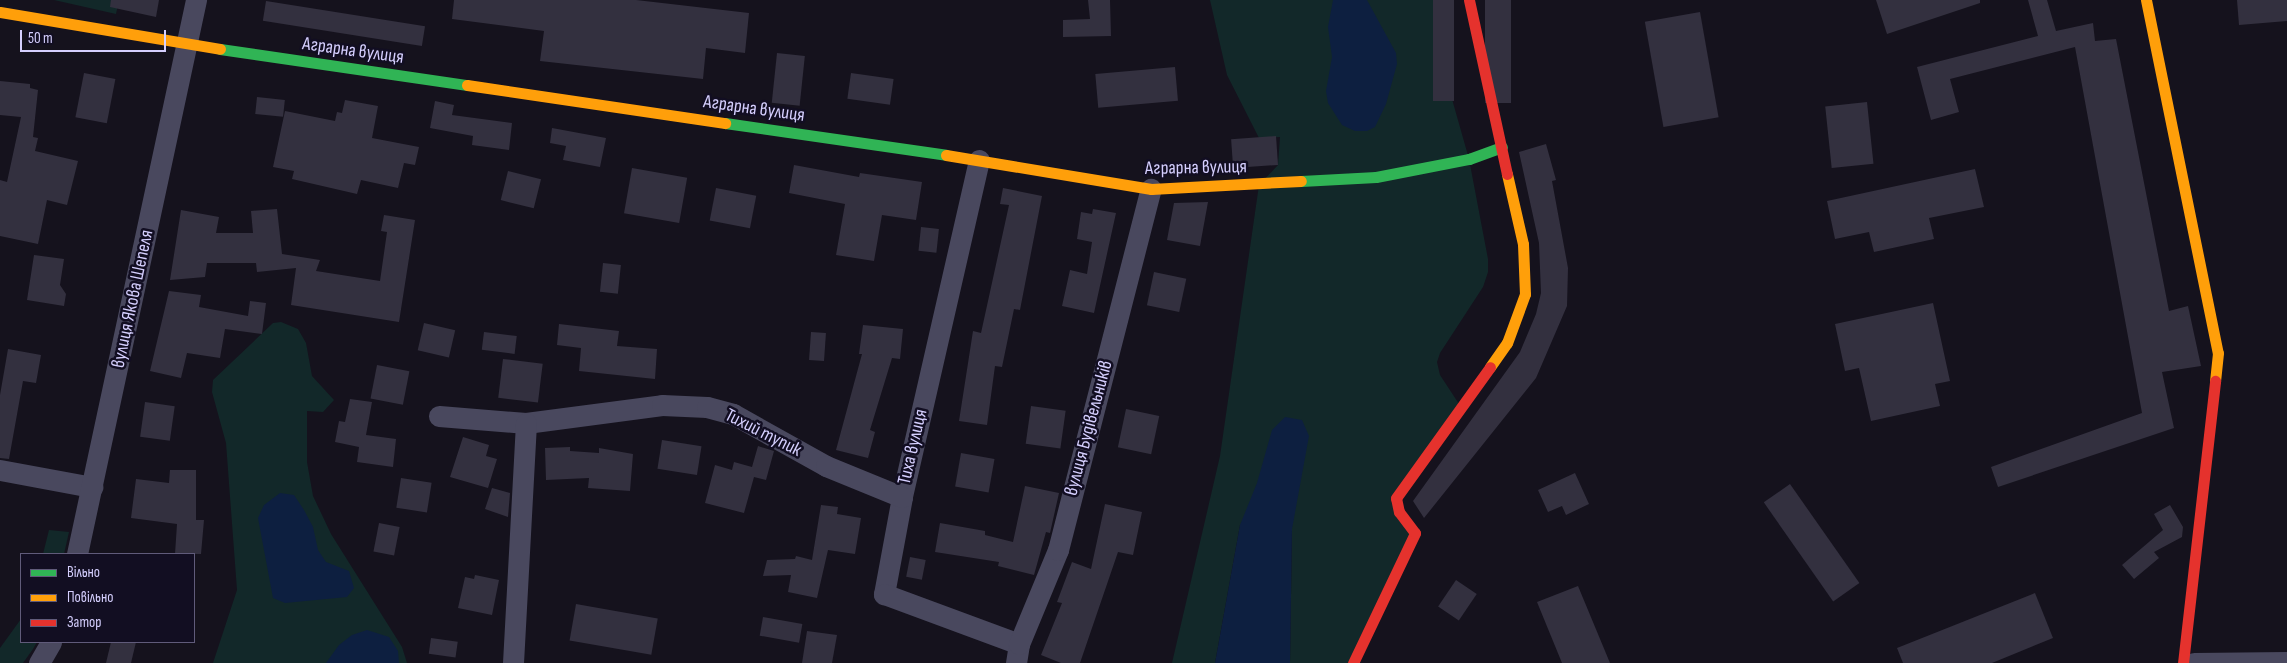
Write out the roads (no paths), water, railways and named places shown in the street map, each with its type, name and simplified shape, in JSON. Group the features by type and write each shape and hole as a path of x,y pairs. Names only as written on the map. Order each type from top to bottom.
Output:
{"street":[{"name":"вулиця Якова Шепеля","path":"77,553 196,0"},
{"path":"1353,663 1414,533 1399,512 1396,498 1507,342 1525,294 1523,244 1469,0"},
{"path":"2146,0 2218,353 2183,663"},
{"name":"Аграрна вулиця","path":"0,12 186,44 979,160 1151,189 1376,176 1469,159 1502,147"},
{"name":"Тиха вулиця","path":"979,160 902,497 884,594 1018,654"},
{"name":"вулиця Будівельників","path":"1018,654 1058,550 1151,189"},
{"name":"Тихий тупик","path":"439,416 526,423 662,406 707,407 733,414 826,466 902,497"},
{"path":"513,663 526,423"},
{"path":"0,470 92,487"},
{"path":"39,663 51,643"},
{"path":"2194,663 2287,662"}],"water":[{"path":"1333,0 1367,0 1396,53 1397,64 1386,104 1375,127 1367,131 1355,131 1342,125 1328,103 1326,91 1332,57 1328,27"},
{"path":"1285,417 1302,420 1309,436 1292,529 1290,663 1215,663 1240,525 1257,483 1272,430"},
{"path":"280,493 294,495 304,510 313,527 318,550 326,562 349,571 354,588 347,597 285,603 273,598 258,518 264,505"},
{"path":"367,630 389,637 398,651 399,663 326,663 339,645 352,635"}]}
